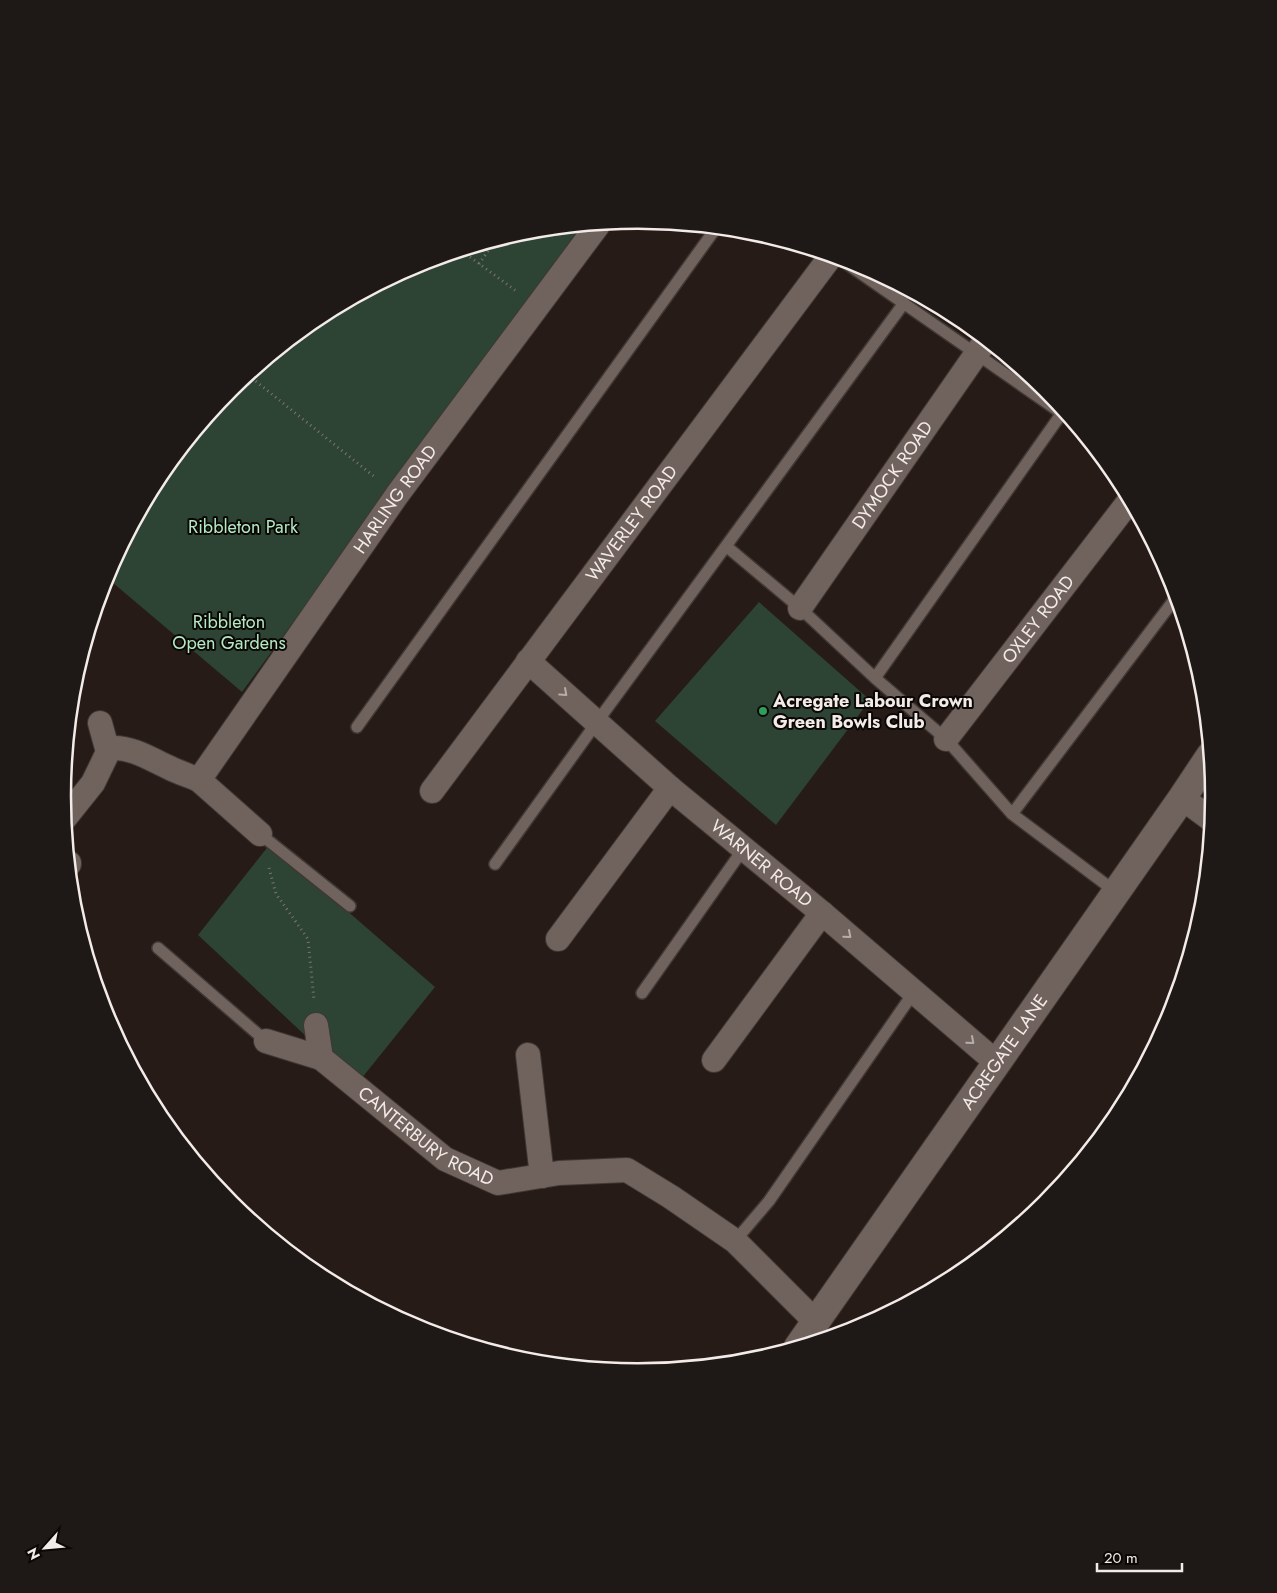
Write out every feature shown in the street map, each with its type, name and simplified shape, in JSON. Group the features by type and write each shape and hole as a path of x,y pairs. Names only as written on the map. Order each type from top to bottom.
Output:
{"street":[{"name":"HARLING ROAD","path":"199,780 397,494 593,231"},
{"name":"WAVERLEY ROAD","path":"432,791 827,261"},
{"name":"DYMOCK ROAD","path":"800,608 981,346"},
{"name":"OXLEY ROAD","path":"946,739 1126,506"},
{"name":"WARNER ROAD","path":"528,661 670,788 822,913 997,1063"},
{"path":"100,723 108,752"},
{"path":"71,810 93,783 108,752 112,748 145,755 199,780 260,834"},
{"name":"ACREGATE LANE","path":"804,1339 1205,763"},
{"path":"558,940 670,788"},
{"path":"1182,798 1205,815"},
{"path":"714,1060 822,913"},
{"path":"266,1041 321,1058 316,1025"},
{"path":"528,1055 542,1176"},
{"name":"CANTERBURY ROAD","path":"321,1058 445,1158 498,1183 560,1173 627,1170 671,1197 735,1241 816,1322"}],"lane":[{"path":"357,727 712,234"},
{"path":"869,278 904,303 981,346 1036,391"},
{"path":"495,864 904,303"},
{"path":"875,678 1063,420"},
{"path":"726,546 800,608 875,678 946,739 1012,814 1116,892"},
{"path":"1012,814 1172,603"},
{"path":"260,834 350,906"},
{"path":"642,992 744,848"},
{"path":"158,948 266,1041"},
{"path":"735,1241 769,1201 914,992"}],"path":[{"path":"479,264 489,250"},
{"path":"468,256 537,307"},
{"path":"254,380 397,494"},
{"path":"260,834 276,894 308,939 316,1025"}],"green space":[{"name":"Ribbleton Park","path":"579,232 242,692 113,583 147,513 188,451 237,395 264,370 293,346 355,305 421,272 456,259 528,240"},
{"name":"Acregate Labour Crown Green Bowls Club","path":"759,602 870,700 776,825 655,721"},
{"path":"270,844 435,987 357,1084 198,935"}],"place":[{"name":"Acregate Labour Crown Green Bowls Club","path":"763,711"}],"park label":[{"name":"Ribbleton Open Gardens","path":"229,632"}]}
